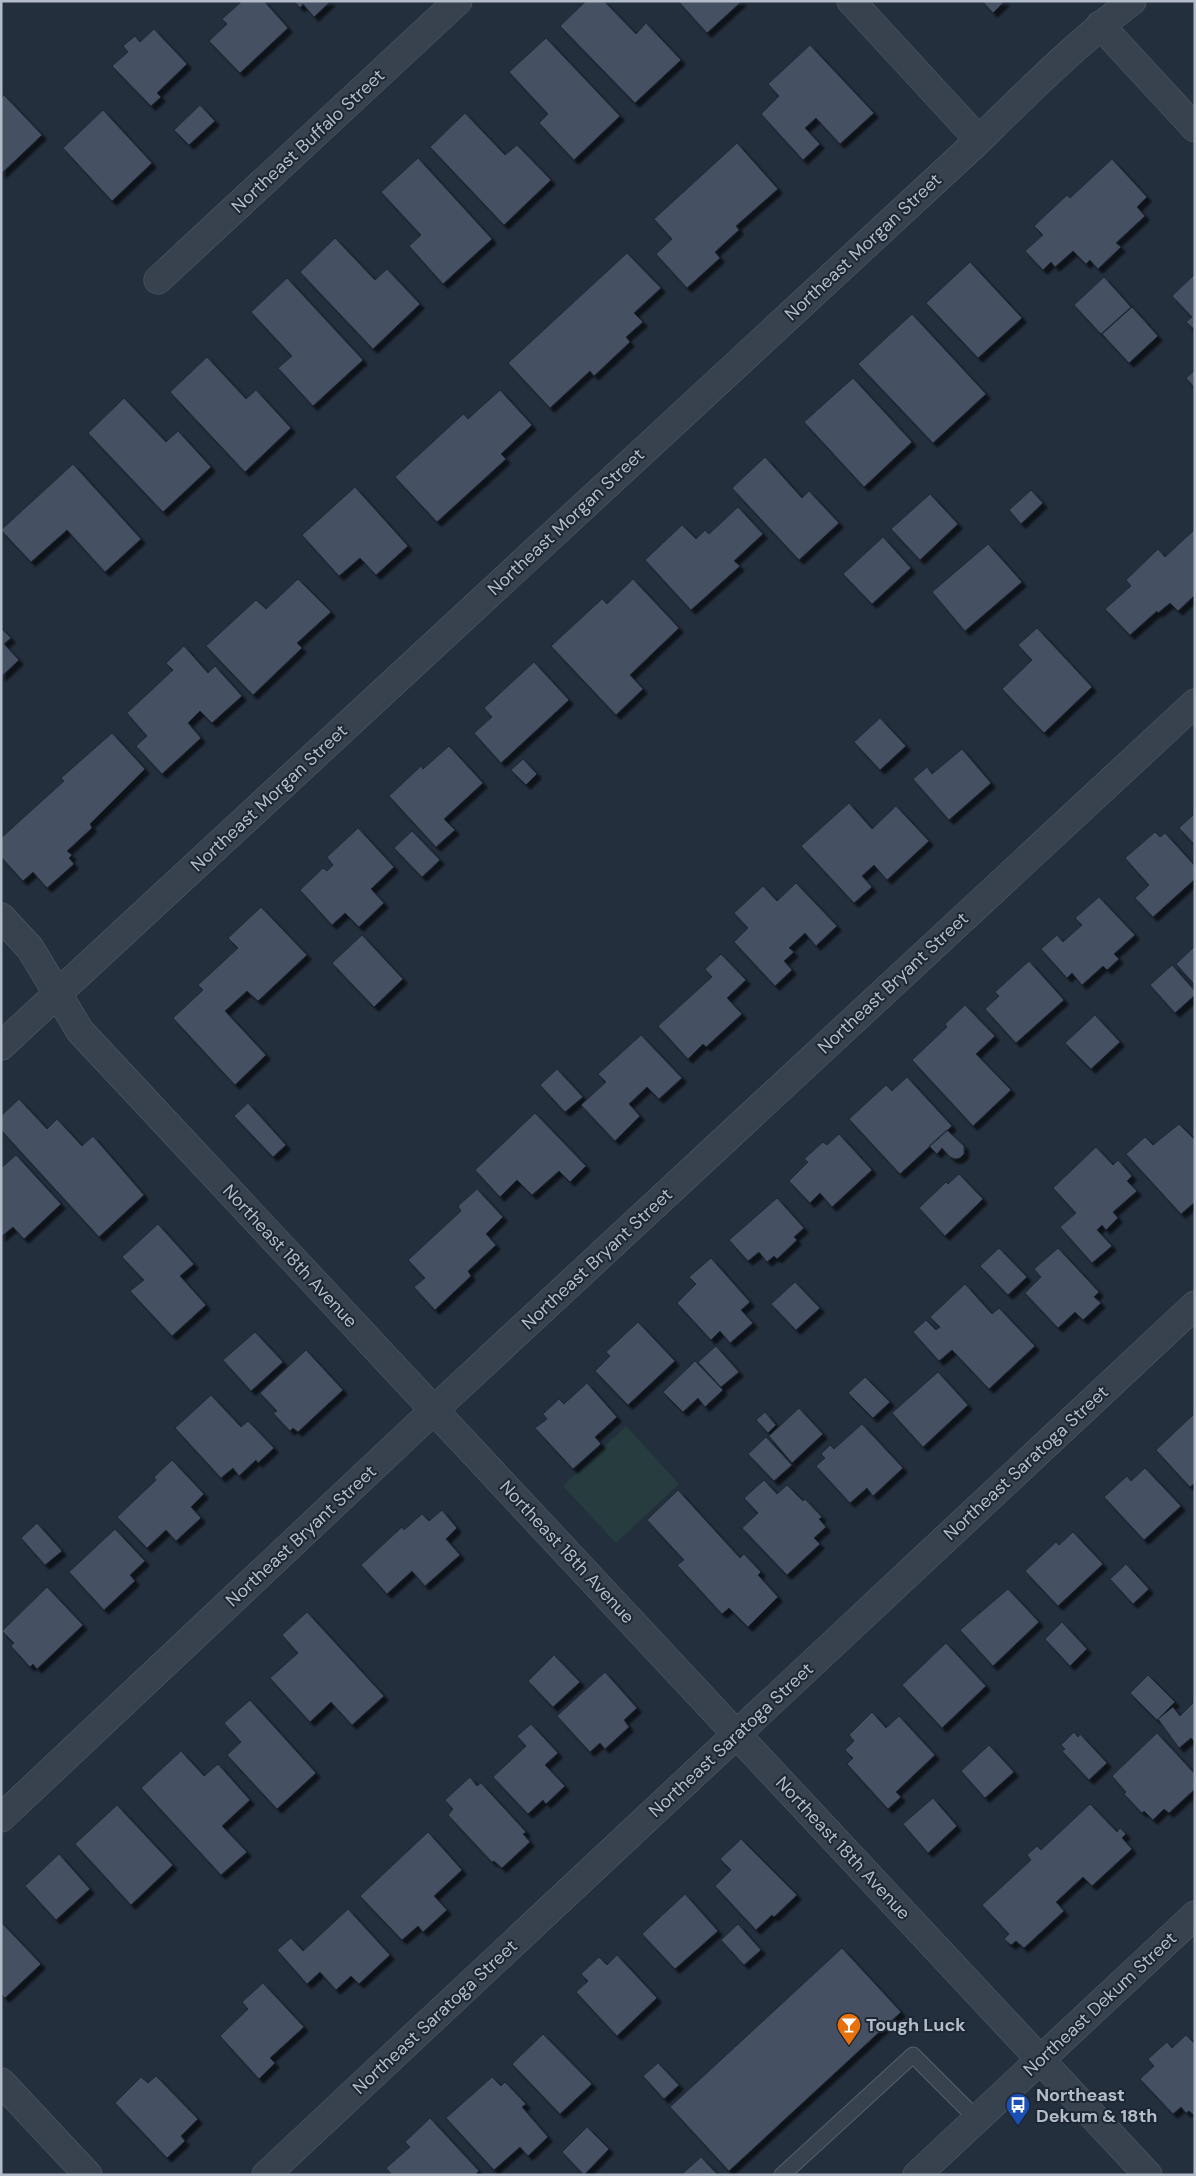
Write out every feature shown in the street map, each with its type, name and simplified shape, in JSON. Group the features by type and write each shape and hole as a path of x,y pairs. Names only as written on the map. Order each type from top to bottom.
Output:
{"street":[{"name":"Northeast Buffalo Street","path":"158,280 458,1"},
{"path":"851,1 978,140"},
{"name":"Northeast Morgan Street","path":"1,1046 1100,26 1132,1"},
{"path":"1100,26 1195,128"},
{"name":"Northeast Bryant Street","path":"1,1818 434,1410 1195,703"},
{"name":"Northeast 18th Avenue","path":"1,917 30,948 80,1031 1148,2175"},
{"name":"Northeast Saratoga Street","path":"266,2175 1195,1305"},
{"name":"Northeast Dekum Street","path":"917,2175 1195,1915"},
{"path":"1,2082 88,2175"}],"lane":[{"path":"782,2175 913,2055 977,2119"}],"green space":[{"path":"626,1426 679,1484 616,1543 563,1486"}],"building":[{"path":"242,1 264,1 288,28 240,73 209,41 227,24 222,19"},
{"path":"294,1 331,1 314,17 303,4 300,8"},
{"path":"586,1 604,1 636,34 646,23 681,60 635,103 560,26"},
{"path":"678,1 742,1 707,33"},
{"path":"982,1 1005,1 993,13"},
{"path":"154,29 187,64 157,93 161,97 151,106 112,66 128,52 123,46 135,36 140,42"},
{"path":"546,38 620,116 574,160 539,123 548,114 509,72"},
{"path":"810,45 874,113 840,144 816,118 805,128 820,144 803,160 761,114 779,96 768,84"},
{"path":"4,95 42,135 1,174 1,98"},
{"path":"200,105 215,121 189,145 174,130"},
{"path":"103,110 152,163 112,201 63,148"},
{"path":"465,113 505,155 517,145 551,180 504,225 430,147"},
{"path":"737,143 778,189 736,226 739,230 715,252 720,258 687,288 656,254 672,239 654,219"},
{"path":"418,158 492,239 443,284 409,246 421,235 381,192"},
{"path":"1112,159 1147,197 1137,207 1145,216 1116,243 1121,247 1098,269 1090,260 1086,264 1073,251 1055,267 1051,262 1043,270 1025,251 1043,235 1034,226 1067,195 1070,198"},
{"path":"335,238 375,280 387,269 420,304 373,349 300,272"},
{"path":"627,253 661,288 634,313 643,322 626,337 630,342 594,376 590,371 550,408 508,363"},
{"path":"970,262 1022,318 978,358 926,303"},
{"path":"1195,274 1195,330 1186,322 1192,317 1172,296"},
{"path":"1104,277 1131,307 1101,334 1074,305"},
{"path":"287,278 363,360 313,406 278,368 292,356 251,312"},
{"path":"1132,307 1158,336 1129,363 1102,334"},
{"path":"912,314 986,394 933,443 858,364"},
{"path":"207,357 246,399 256,390 291,428 245,472 170,392"},
{"path":"1195,370 1195,388 1186,378"},
{"path":"853,378 912,442 864,487 804,422"},
{"path":"500,390 532,425 501,454 506,459 437,522 395,477 461,416 464,414 468,419"},
{"path":"124,398 166,442 178,431 211,467 163,512 88,433"},
{"path":"765,457 802,498 809,491 839,523 799,560 732,488"},
{"path":"73,464 141,539 105,572 67,530 31,562 1,530"},
{"path":"355,487 408,546 376,575 360,558 339,576 302,535"},
{"path":"1031,490 1043,503 1021,524 1009,510"},
{"path":"930,494 958,524 920,560 891,529"},
{"path":"738,507 763,534 734,561 740,566 691,610 645,560 682,525 696,539 705,530 709,534"},
{"path":"1195,529 1195,595 1178,611 1170,603 1158,613 1157,611 1130,635 1105,609 1131,586 1126,580 1158,549 1165,557"},
{"path":"883,537 911,568 872,604 843,574"},
{"path":"988,544 1022,582 965,631 932,592"},
{"path":"298,579 331,612 297,643 302,648 253,695 206,646 256,600 266,609"},
{"path":"633,579 679,628 630,675 643,689 616,715 551,646 602,599 607,604"},
{"path":"1,628 11,638 4,644 19,660 1,677"},
{"path":"1037,628 1092,687 1044,733 1002,689 1032,660 1018,645"},
{"path":"184,646 208,673 215,666 242,696 212,723 200,711 188,723 201,738 162,774 136,746 147,736 127,713 173,670 166,663"},
{"path":"534,662 569,700 501,763 474,733 492,717 484,708"},
{"path":"880,718 906,746 880,770 854,742"},
{"path":"112,733 145,769 90,824 92,828 67,851 72,855 69,858 74,864 47,888 33,872 23,881 1,857 1,838 64,781 61,778"},
{"path":"449,746 483,783 444,819 455,830 436,847 389,796 421,766 423,769"},
{"path":"962,749 991,783 949,820 913,779 927,767 932,774"},
{"path":"523,759 537,774 526,785 511,770"},
{"path":"849,803 872,829 896,806 929,841 887,880 874,865 862,876 872,887 854,903 801,846"},
{"path":"1195,813 1195,845 1179,828"},
{"path":"358,828 394,867 371,889 384,903 359,927 345,913 332,925 300,890 323,868 327,871 333,865 327,857"},
{"path":"412,831 440,860 422,877 394,848"},
{"path":"1155,832 1160,837 1165,833 1195,866 1195,879 1153,917 1135,898 1149,885 1125,858"},
{"path":"796,883 837,926 816,946 805,933 789,948 794,952 784,961 792,970 775,986 734,942 748,928 734,913 763,886 777,901"},
{"path":"1099,897 1135,935 1114,954 1119,959 1107,970 1103,966 1082,985 1072,973 1067,978 1041,949 1057,935 1063,942 1082,925 1075,918"},
{"path":"261,907 307,955 258,1001 247,991 225,1011 266,1055 235,1085 173,1018 203,990 198,985 238,948 228,938"},
{"path":"362,935 403,979 374,1007 332,963"},
{"path":"1195,946 1195,985 1176,964"},
{"path":"721,954 746,980 727,998 742,1014 706,1047 703,1044 688,1059 658,1026 712,977 705,969"},
{"path":"1029,961 1064,1000 1016,1043 985,1009 999,996 995,992"},
{"path":"1172,965 1195,991 1195,995 1175,1013 1150,985"},
{"path":"965,1005 995,1036 976,1054 1011,1090 973,1126 912,1060 947,1027 945,1024"},
{"path":"1095,1015 1120,1042 1091,1069 1065,1043"},
{"path":"641,1035 682,1078 659,1099 647,1087 629,1104 640,1116 615,1141 581,1105 606,1082 598,1074"},
{"path":"557,1069 583,1097 565,1112 540,1085"},
{"path":"907,1077 952,1126 900,1174 849,1119 886,1085 892,1091"},
{"path":"19,1099 47,1129 57,1119 82,1146 93,1136 144,1195 99,1237 1,1130 1,1116"},
{"path":"248,1103 286,1145 273,1157 234,1116"},
{"path":"535,1113 586,1166 570,1182 559,1171 532,1195 517,1180 500,1197 475,1170"},
{"path":"1179,1124 1195,1140 1195,1202 1181,1214 1126,1154 1145,1137 1153,1145"},
{"path":"947,1130 964,1146 964,1154 960,1158 950,1157 942,1148 937,1154 929,1146"},
{"path":"839,1134 872,1170 832,1207 820,1193 810,1203 789,1181 808,1162 804,1159 823,1142 827,1145"},
{"path":"1096,1147 1113,1165 1118,1160 1132,1176 1127,1181 1137,1191 1113,1212 1118,1218 1106,1230 1102,1225 1097,1230 1112,1246 1092,1263 1060,1227 1076,1213 1053,1188"},
{"path":"16,1155 61,1204 24,1239 13,1227 1,1237 1,1168"},
{"path":"959,1174 983,1199 945,1236 919,1208 946,1182 948,1184"},
{"path":"477,1189 503,1217 486,1234 496,1245 468,1271 471,1276 435,1310 414,1287 425,1278 408,1260 461,1211 458,1206"},
{"path":"777,1198 804,1228 794,1237 797,1240 777,1259 774,1256 767,1262 759,1252 748,1261 729,1240"},
{"path":"158,1224 194,1264 180,1276 206,1305 172,1336 130,1291 144,1280 122,1257"},
{"path":"999,1248 1027,1277 1008,1295 980,1266"},
{"path":"1058,1248 1099,1292 1094,1297 1101,1303 1083,1320 1075,1312 1058,1328 1025,1293 1041,1277 1034,1269"},
{"path":"711,1258 750,1302 741,1310 753,1323 730,1343 720,1331 711,1340 677,1303 696,1284 689,1277"},
{"path":"795,1282 820,1308 796,1330 771,1304"},
{"path":"965,1284 992,1314 999,1308 1035,1346 989,1389 952,1350 939,1361 913,1332 926,1320 936,1330 940,1327 930,1317"},
{"path":"638,1322 675,1361 628,1405 595,1371 610,1356 606,1352"},
{"path":"255,1332 283,1362 251,1391 223,1360"},
{"path":"716,1346 739,1372 721,1387 698,1362"},
{"path":"306,1350 343,1390 298,1432 293,1428 290,1431 273,1413 277,1411 260,1393"},
{"path":"695,1361 723,1390 705,1407 698,1398 683,1412 663,1392"},
{"path":"938,1372 968,1405 923,1447 892,1413"},
{"path":"865,1377 890,1402 873,1418 848,1393"},
{"path":"587,1383 617,1417 595,1437 601,1444 573,1469 535,1428 547,1419 543,1414 559,1399 564,1404"},
{"path":"211,1395 241,1427 248,1421 274,1448 258,1463 256,1460 239,1476 233,1468 221,1478 175,1428"},
{"path":"799,1408 823,1434 792,1463 769,1436"},
{"path":"765,1412 776,1425 768,1433 756,1420"},
{"path":"1195,1413 1195,1483 1190,1487 1156,1450"},
{"path":"862,1424 903,1468 873,1496 867,1488 850,1503 816,1466 825,1458 821,1454 830,1445 834,1449"},
{"path":"766,1437 792,1465 774,1481 748,1454"},
{"path":"172,1460 204,1494 191,1507 201,1518 176,1541 166,1530 147,1548 117,1517 156,1480 154,1477"},
{"path":"1145,1468 1181,1506 1144,1540 1104,1497 1127,1476 1131,1481"},
{"path":"764,1480 777,1494 787,1485 803,1501 805,1499 822,1517 819,1519 826,1527 814,1538 820,1544 787,1575 742,1528 758,1513 744,1498"},
{"path":"678,1490 740,1558 744,1554 761,1572 758,1575 778,1597 748,1627 729,1608 722,1614 677,1565 684,1560 647,1520"},
{"path":"442,1510 457,1528 446,1539 460,1555 425,1586 412,1571 387,1594 361,1565 402,1527 404,1530 422,1514 429,1521"},
{"path":"37,1523 62,1551 45,1565 21,1538"},
{"path":"115,1529 145,1561 130,1575 135,1581 104,1610 69,1572"},
{"path":"1073,1532 1103,1564 1058,1606 1025,1571 1056,1542 1059,1545"},
{"path":"1126,1564 1149,1589 1133,1604 1110,1579"},
{"path":"47,1587 83,1625 37,1669 33,1664 30,1667 11,1646 14,1643 2,1631"},
{"path":"1008,1589 1039,1622 993,1666 960,1630"},
{"path":"307,1612 384,1696 352,1725 331,1702 310,1722 270,1678 298,1653 282,1635"},
{"path":"1062,1622 1087,1649 1070,1666 1045,1639"},
{"path":"946,1643 986,1686 942,1728 902,1685"},
{"path":"554,1655 580,1682 553,1707 528,1681"},
{"path":"605,1672 637,1708 624,1720 629,1727 605,1749 600,1743 590,1752 557,1716"},
{"path":"1148,1675 1175,1702 1157,1720 1130,1693"},
{"path":"250,1700 316,1773 277,1809 227,1755 241,1742 224,1723"},
{"path":"1195,1701 1195,1742 1191,1738 1179,1748 1158,1719 1173,1707 1180,1716"},
{"path":"872,1712 886,1728 899,1716 935,1755 896,1792 901,1797 888,1809 847,1764 853,1758 845,1750 854,1741 849,1735"},
{"path":"531,1724 558,1753 545,1765 565,1786 546,1804 543,1800 528,1814 493,1777 526,1746 517,1736"},
{"path":"1074,1732 1078,1737 1080,1734 1107,1763 1089,1780 1062,1751 1065,1749 1061,1745"},
{"path":"1157,1733 1195,1774 1195,1789 1169,1813 1164,1809 1153,1820 1144,1811 1142,1813 1124,1794 1126,1792 1112,1776"},
{"path":"989,1745 1014,1772 985,1798 961,1771"},
{"path":"181,1751 204,1776 218,1764 250,1800 222,1826 247,1852 221,1875 141,1788"},
{"path":"470,1777 477,1786 481,1783 526,1832 523,1834 530,1842 502,1868 494,1861 492,1862 448,1815 453,1809 445,1800"},
{"path":"933,1798 957,1826 928,1853 903,1824"},
{"path":"1090,1804 1117,1832 1120,1828 1126,1834 1122,1838 1132,1849 1092,1886 1083,1877 1056,1902 1064,1911 1024,1948 1016,1941 1011,1945 1004,1939 1009,1934 982,1905 1031,1860 1027,1855 1037,1846 1041,1850"},
{"path":"117,1805 173,1865 131,1905 75,1844"},
{"path":"428,1832 462,1870 434,1896 447,1910 423,1932 418,1926 402,1940 360,1896"},
{"path":"741,1839 797,1895 774,1917 772,1915 756,1930 715,1886 731,1870 720,1859"},
{"path":"59,1854 90,1889 56,1920 25,1886"},
{"path":"685,1894 718,1931 675,1969 642,1934"},
{"path":"348,1909 390,1955 359,1984 351,1976 336,1990 320,1972 307,1984 277,1950 291,1938 303,1951"},
{"path":"1,1922 41,1964 5,1998 1,1994"},
{"path":"738,1924 761,1950 744,1965 721,1940"},
{"path":"842,1948 901,2012 729,2171 670,2107"},
{"path":"617,1955 657,1998 617,2036 576,1992 588,1981 581,1974 599,1957 607,1965"},
{"path":"263,1983 304,2027 270,2058 275,2063 259,2079 220,2036 248,2009 242,2002"},
{"path":"543,2034 592,2084 560,2114 512,2064"},
{"path":"1186,2035 1195,2044 1195,2116 1189,2111 1186,2113 1181,2107 1173,2114 1140,2079 1154,2066 1148,2059 1167,2042 1172,2048"},
{"path":"658,2063 679,2085 664,2099 643,2076"},
{"path":"156,2076 198,2119 181,2136 185,2141 167,2158 115,2103 141,2077 148,2083"},
{"path":"492,2077 501,2086 505,2082 526,2104 522,2107 548,2137 528,2156 520,2147 494,2170 446,2118"},
{"path":"430,2118 479,2171 475,2175 392,2175 386,2168 410,2147 405,2142"},
{"path":"587,2127 609,2149 584,2175 562,2152"},
{"path":"701,2157 718,2175 681,2175"}],"place":[{"name":"Tough Luck","path":"849,2046"},
{"name":"Northeast Dekum & 18th","path":"1018,2126"}]}
